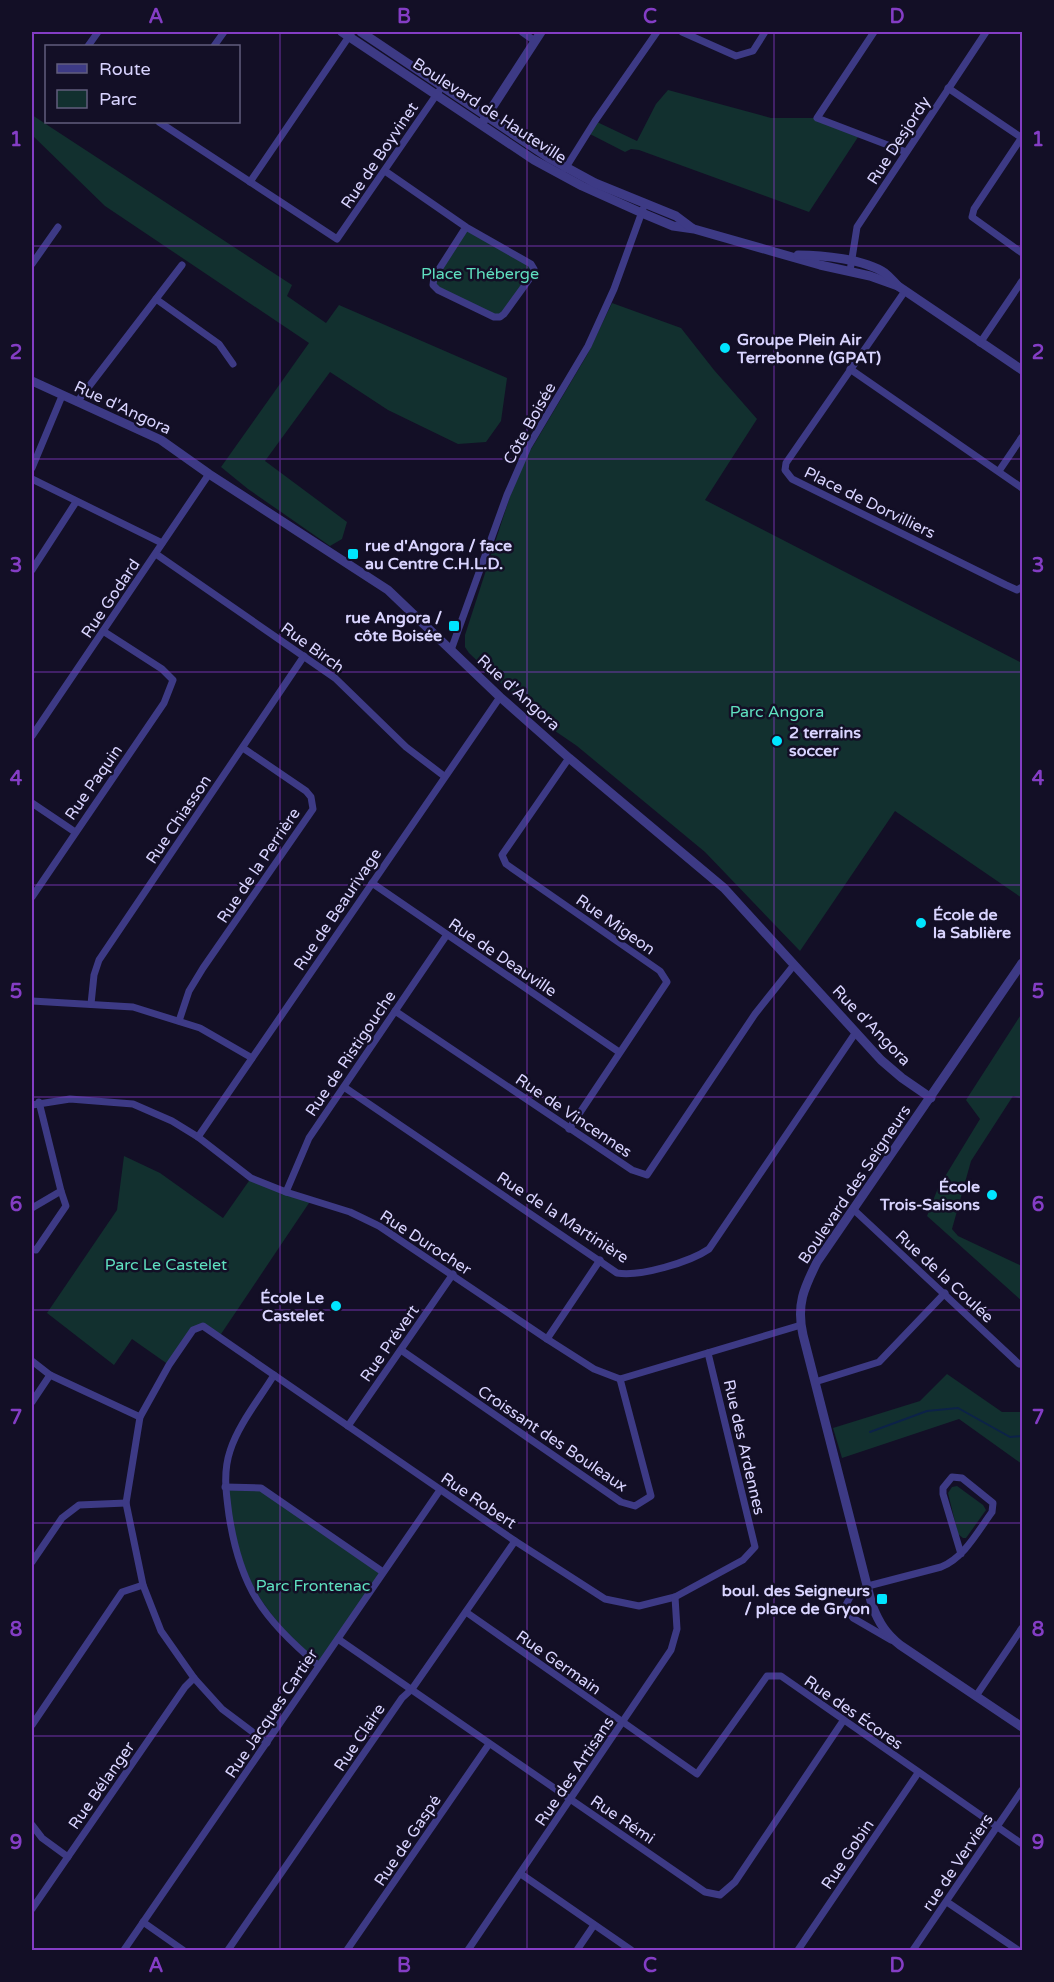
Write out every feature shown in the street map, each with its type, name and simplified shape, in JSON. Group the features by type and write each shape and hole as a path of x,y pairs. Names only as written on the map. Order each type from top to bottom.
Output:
{"street":[{"path":"89,45 98,32"},
{"path":"215,45 224,32"},
{"name":"Boulevard de Hauteville","path":"361,32 443,86 484,120"},
{"path":"522,32 535,41"},
{"path":"484,120 542,32"},
{"path":"564,172 595,121 657,32"},
{"path":"682,32 736,56 753,51 765,32"},
{"path":"874,32 817,118 906,153"},
{"name":"Rue Desjordy","path":"850,271 857,227 986,32"},
{"path":"163,123 250,182 348,33"},
{"name":"Boulevard de Hauteville","path":"348,33 437,94 484,120 564,172 595,183 644,209 676,216 694,229 760,249 850,271 901,288"},
{"name":"Rue de Boyvinet","path":"250,182 337,239 443,86"},
{"path":"948,88 1022,137 974,209 972,217 1023,253"},
{"path":"385,171 466,227 531,264 534,269 533,274 500,317 438,290 433,285 434,277 466,227"},
{"name":"Côte Boisée","path":"451,650 507,495 528,447 588,346 610,298 644,209"},
{"path":"32,264 58,227"},
{"name":"Boulevard de Hauteville","path":"789,255 812,255 851,261 885,273 901,288 1019,369 1023,376"},
{"path":"76,402 182,265"},
{"path":"980,343 1023,281"},
{"name":"Place de Dorvilliers","path":"901,288 850,369 786,463 787,475 1017,590 1023,586"},
{"path":"156,299 219,344 233,364"},
{"path":"850,369 1023,488"},
{"name":"Rue d'Angora","path":"32,381 161,440 209,474 388,590 500,697 569,758 706,871 881,1060 931,1098"},
{"path":"32,468 62,396"},
{"path":"999,471 1023,437"},
{"name":"Rue Godard","path":"32,736 209,474"},
{"path":"32,479 162,543"},
{"path":"32,570 76,502"},
{"name":"Rue Birch","path":"156,554 335,678 406,747 444,776"},
{"name":"Rue Paquin","path":"32,897 165,703 173,680 162,669 103,631"},
{"name":"Rue Chiasson","path":"91,1004 94,975 99,960 304,656"},
{"name":"Rue de Beaurivage","path":"198,1137 500,697"},
{"name":"Rue de la Perrière","path":"180,1021 189,991 203,968 313,809 311,797 306,791 243,748"},
{"name":"Rue Migeon","path":"569,758 502,855 506,864 660,971 667,982 570,1129"},
{"path":"32,803 75,832"},
{"name":"Rue de Deauville","path":"372,883 446,936 620,1052"},
{"name":"Rue de Ristigouche","path":"286,1192 309,1138 446,936"},
{"name":"Boulevard des Seigneurs","path":"900,1646 880,1624 868,1586 801,1325 800,1307 804,1288 817,1262 1023,963"},
{"name":"Rue de Vincennes","path":"394,1011 632,1170 647,1175 756,1014 794,965"},
{"path":"32,1001 133,1007 200,1029 252,1058"},
{"name":"Rue de la Martinière","path":"345,1087 617,1273 628,1275 694,1259 709,1250 856,1032"},
{"name":"Rue Durocher","path":"35,1103 70,1099 133,1104 172,1121 198,1137 251,1178 286,1192 350,1212 380,1226 594,1369 620,1379"},
{"path":"32,1249 36,1250 66,1206 35,1103"},
{"path":"32,1208 61,1191"},
{"name":"Rue de la Coulée","path":"853,1209 1018,1364"},
{"path":"547,1339 600,1260"},
{"name":"Rue Prévert","path":"348,1426 453,1274"},
{"path":"815,1382 879,1362 945,1293"},
{"path":"620,1379 801,1325"},
{"name":"Rue Robert","path":"140,1417 169,1365 193,1330 203,1326 515,1541 605,1599 639,1606 675,1597 743,1560 755,1547"},
{"name":"Croissant des Bouleaux","path":"401,1350 621,1502 635,1506 651,1496 620,1379"},
{"name":"Rue des Ardennes","path":"708,1353 755,1547"},
{"path":"32,1361 50,1375 140,1417 126,1503 143,1585 161,1631 194,1677 222,1709 267,1743"},
{"path":"32,1402 50,1375"},
{"path":"274,1375 233,1441 225,1470 225,1487 233,1537 245,1578 274,1625 318,1665"},
{"path":"868,1586 941,1567 952,1563 961,1554 992,1512 993,1503 962,1478 952,1477 944,1488 943,1494 961,1554"},
{"path":"225,1487 261,1488 383,1572"},
{"name":"Rue Jacques Cartier","path":"123,1950 440,1490"},
{"path":"32,1562 62,1518 79,1505 126,1503"},
{"name":"Rue Claire","path":"228,1950 402,1698 412,1689 515,1541"},
{"path":"32,1725 122,1592 143,1585"},
{"name":"Boulevard des Seigneurs","path":"868,1586 851,1595 845,1607 853,1618 1023,1727"},
{"name":"Rue des Artisans","path":"468,1950 671,1650 677,1629 675,1597"},
{"name":"Rue Germain","path":"466,1612 697,1774"},
{"path":"976,1696 1023,1628"},
{"name":"Rue Rémi","path":"338,1639 705,1892 720,1895 735,1882 843,1721"},
{"name":"Rue des Écores","path":"697,1774 767,1676 781,1676 1023,1844"},
{"name":"Rue Bélanger","path":"32,1909 194,1677"},
{"name":"Rue de Gaspé","path":"347,1950 489,1744"},
{"name":"Rue Gobin","path":"798,1950 918,1773"},
{"name":"rue de Verviers","path":"914,1950 1023,1790"},
{"path":"32,1825 42,1838 68,1857"},
{"path":"521,1874 631,1950"},
{"path":"947,1902 1018,1950"},
{"path":"143,1922 183,1950"},
{"path":"577,1950 594,1925"}],"green space":[{"path":"668,90 771,118 817,118 860,134 809,212 639,150 631,149 625,152 588,133 595,121 637,141 656,104"},
{"path":"32,115 292,285 287,296 326,323 339,305 507,378 501,421 486,442 458,444 388,410 330,372 265,461 347,522 342,539 330,546 248,489 221,467 309,343 105,206 32,135"},
{"name":"Place Théberge","path":"466,227 534,269 500,317 438,290 434,277"},
{"name":"Parc Angora","path":"612,303 681,328 757,419 705,500 1022,663 1022,898 895,811 800,951 705,852 577,746 542,722 469,653 465,647 465,635 513,487 530,451 587,355"},
{"path":"1022,1013 1022,1099 1013,1096 971,1161 952,1229 958,1236 1022,1266 1022,1301 927,1216 938,1188 980,1119 966,1100"},
{"name":"Parc Le Castelet","path":"124,1156 160,1173 223,1218 251,1178 311,1200 219,1337 203,1326 193,1330 169,1365 132,1339 114,1365 47,1313 117,1210"},
{"path":"947,1374 1002,1412 1022,1412 1022,1464 959,1419 842,1458 833,1428 920,1401"},
{"path":"957,1486 983,1505 986,1510 966,1538 958,1534 948,1493 952,1487"},
{"name":"Parc Frontenac","path":"261,1488 383,1572 318,1665 265,1606 242,1559 228,1489"}],"waterway":[{"path":"870,1432 927,1411 958,1408 1010,1437 1022,1436"}],"place":[{"name":"Groupe Plein Air Terrebonne (GPAT)","path":"725,348"},
{"name":"rue d'Angora / face au Centre C.H.L.D.","path":"353,554"},
{"name":"rue Angora / côte Boisée","path":"454,626"},
{"name":"2 terrains soccer","path":"777,741"},
{"name":"École de la Sablière","path":"921,923"},
{"name":"École Trois-Saisons","path":"992,1195"},
{"name":"École Le Castelet","path":"336,1306"},
{"name":"boul. des Seigneurs / place de Gryon","path":"882,1599"}]}
